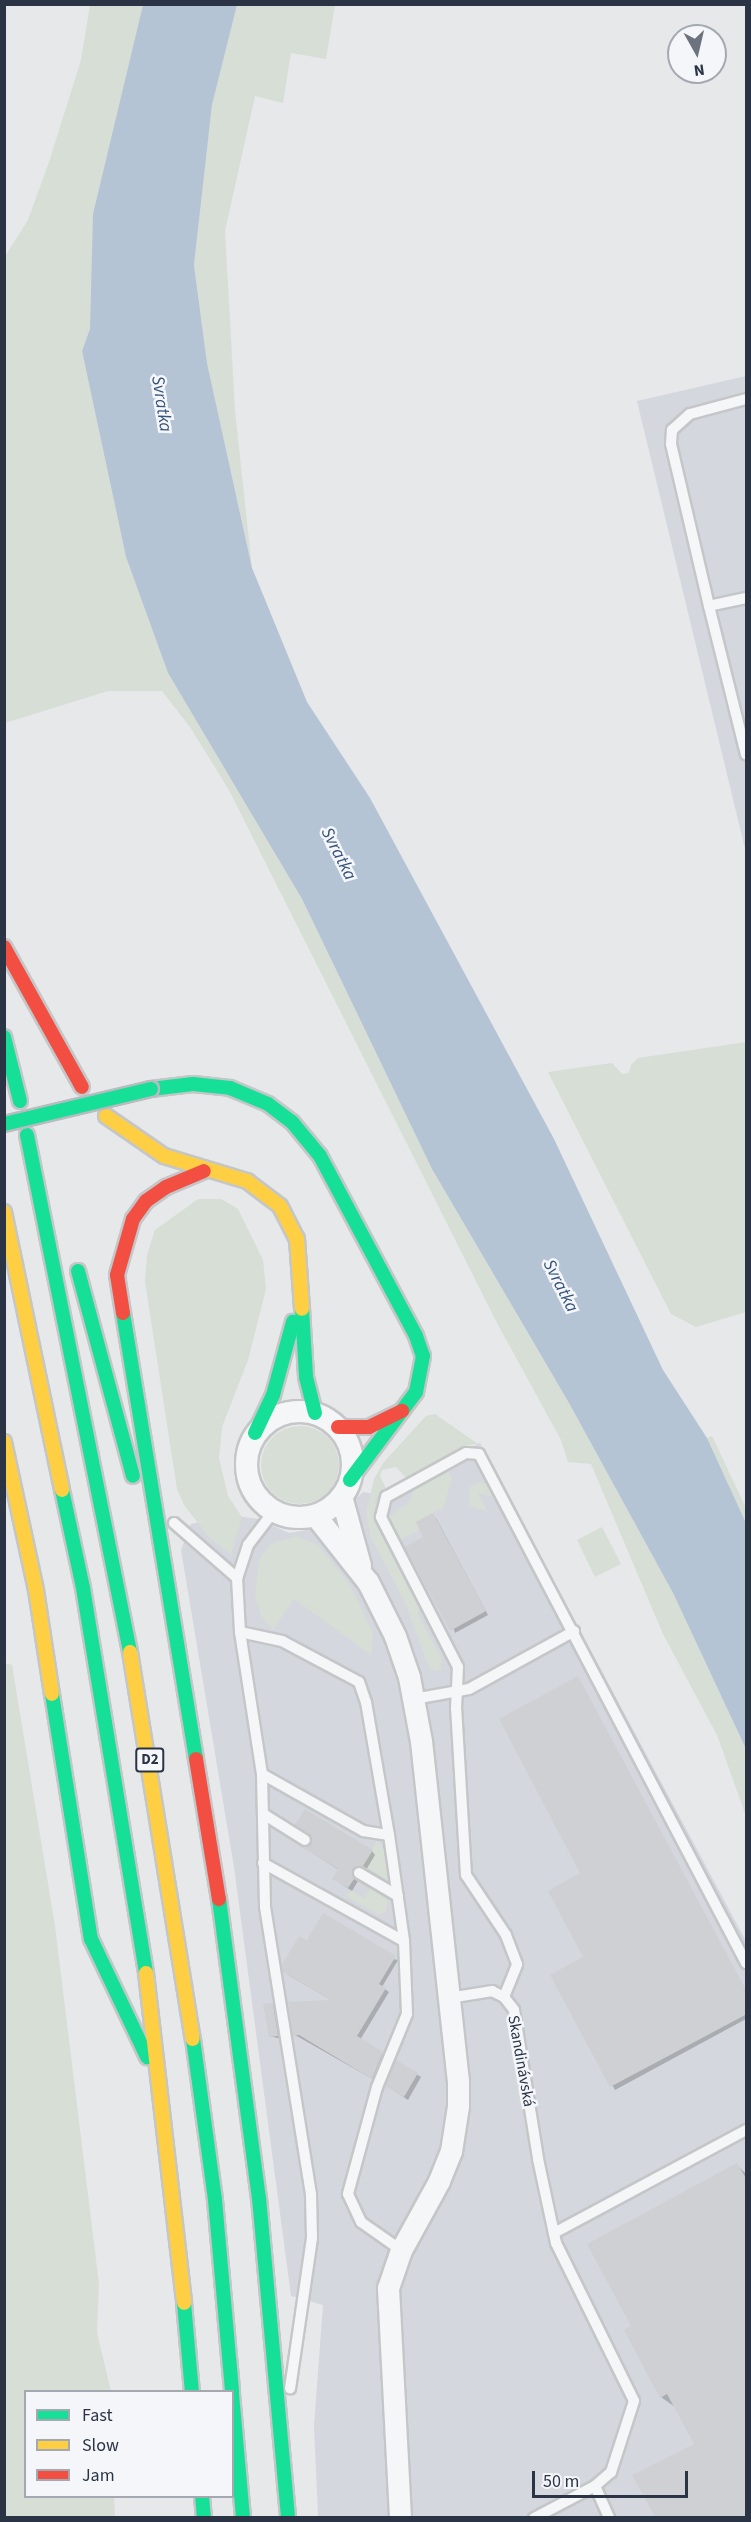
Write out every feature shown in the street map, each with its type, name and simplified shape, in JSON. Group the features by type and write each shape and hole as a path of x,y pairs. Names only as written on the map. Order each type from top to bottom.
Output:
{"highway":[{"path":"4,947 82,1087"},
{"path":"4,1037 20,1101"},
{"path":"4,1124 151,1089 194,1084 230,1088 268,1104 302,1132 320,1156 416,1336 423,1356 422,1375 407,1408 346,1488"},
{"path":"106,1116 146,1146 204,1171 248,1181 280,1206 297,1239 299,1303 306,1377 315,1413"},
{"name":"D2","path":"46,1154 34,1133 118,1580 177,1921 215,2200 232,2390"},
{"path":"204,1171 166,1186 146,1201 133,1219 117,1275 222,1916 259,2198 288,2517"},
{"name":"D2","path":"4,1212 83,1588 140,1927 160,2086 192,2390"},
{"path":"73,1255 138,1495 166,1574"},
{"path":"255,1434 273,1395 299,1303"},
{"path":"338,1427 369,1427 407,1408"},
{"path":"4,1442 36,1590 92,1939 160,2086"},
{"path":"9,1543 36,1590"},
{"path":"286,2499 289,2395"},
{"name":"D2","path":"234,2416 243,2517"},
{"path":"202,2498 204,2517"}],"street":[{"path":"346,1488 315,1515 287,1516 274,1511 257,1496 247,1477 247,1454 255,1434 264,1424 288,1412 315,1413 338,1427 351,1452 346,1488 362,1572"},
{"path":"315,1515 362,1572 395,1636 414,1699 458,2079 456,2129 439,2181 391,2273 387,2303 400,2517"}],"lane":[{"path":"747,399 690,414 672,430 670,444 747,754"},
{"path":"709,606 747,598"},
{"path":"504,1997 517,1964 506,1935 466,1875 457,1692 458,1667 384,1526 381,1509 386,1497 466,1453 479,1454 747,1963"},
{"path":"274,1511 248,1545 237,1578 240,1632 262,1774 265,1815 263,1863 265,1907 311,2194 312,2238 289,2395"},
{"path":"174,1523 237,1578"},
{"path":"414,1699 457,1692 574,1631"},
{"path":"240,1632 282,1641 359,1682 366,1702 389,1835 404,1941 407,2014 377,2087 348,2194 360,2222 401,2250"},
{"path":"262,1774 363,1831 389,1835"},
{"path":"265,1815 305,1840"},
{"path":"263,1863 404,1941"},
{"path":"359,1873 398,1896"},
{"name":"Skandinávská","path":"450,1998 487,1991 504,1997 513,2010 554,2233 634,2401 611,2472 595,2486"},
{"path":"554,2233 747,2130"},
{"path":"534,2517 595,2486 609,2517"}],"shaded area":[{"path":"90,5 143,5 90,330 82,351 126,557 168,673 302,899 432,1169 569,1403 673,1593 746,1749 746,1816 717,1735 663,1634 591,1464 568,1462 561,1440 496,1321 229,790 190,727 162,691 108,691 5,723 4,258 28,220 50,159 81,60"},
{"path":"237,5 335,5 326,59 291,53 283,103 255,96 225,231 235,411 252,568 207,363 194,265 212,105"},
{"path":"746,376 746,853 637,401"},
{"path":"746,1042 746,1312 696,1327 671,1314 548,1072 612,1063 622,1074 629,1073 631,1065 638,1058"},
{"path":"198,1199 221,1199 238,1209 263,1260 266,1289 248,1360 222,1427 219,1458 228,1496 242,1517 231,1555 208,1536 184,1505 177,1489 145,1282 147,1255 155,1230"},
{"path":"435,1414 478,1444 469,1445 407,1479 396,1467 382,1470 380,1476 387,1490 376,1498 374,1521 420,1605 418,1615 441,1657 441,1670 436,1671 429,1668 406,1605 370,1536 366,1512 374,1479 384,1462 426,1416"},
{"path":"300,1426 315,1429 332,1443 339,1465 336,1480 322,1497 300,1504 285,1501 268,1487 261,1465 264,1450 278,1433"},
{"path":"712,1436 746,1508 746,1523 707,1438"},
{"path":"480,1443 746,1941 746,2517 318,2517 314,2426 323,2305 291,2296 234,1867 181,1550 191,1524 230,1515 258,1519 289,1533 328,1526 363,1492 381,1495"},
{"path":"448,1471 452,1478 442,1512 440,1509 416,1522 419,1530 399,1541 387,1518 409,1502 415,1489"},
{"path":"480,1482 490,1485 498,1498 478,1493 488,1512 469,1506 470,1486"},
{"path":"602,1527 621,1564 595,1577 577,1540"},
{"path":"296,1536 318,1545 349,1583 373,1633 371,1655 294,1599 273,1630 261,1616 255,1594 259,1559 270,1544"},
{"path":"4,1663 12,1665 55,1926 99,2284 97,2333 111,2390 24,2390 24,2498 114,2498 115,2517 5,2517"},
{"path":"377,1840 385,1851 388,1880 363,1866"},
{"path":"371,1888 388,1901 386,1912 379,1915 346,1896 351,1890 364,1898"}],"water":[{"name":"Svratka","path":"143,5 237,5 212,105 194,265 207,363 252,568 307,702 370,798 554,1139 663,1370 707,1438 746,1523 746,1749 673,1593 569,1403 432,1169 302,899 168,673 126,557 82,351 90,329 93,214"}],"building":[{"path":"433,1513 486,1611 450,1631 405,1547 423,1537 416,1522"},
{"path":"578,1676 747,1992 747,2014 610,2087 550,1975 583,1957 548,1891 580,1873 499,1719"},
{"path":"305,1809 373,1850 363,1866 378,1875 360,1866 352,1872 369,1889 354,1879 348,1888 332,1879 338,1869 301,1847 309,1846 312,1841 309,1833 295,1825"},
{"path":"323,1913 396,1956 379,1984 386,1988 357,2036 383,2052 372,2079 299,2035 293,2036 288,2002 331,2000 283,1972 282,1965 299,1936 307,1940"},
{"path":"273,2003 278,2036 269,2037 263,2004"},
{"path":"396,2060 418,2073 404,2097 385,2086"},
{"path":"737,2163 747,2180 747,2517 655,2517 632,2475 694,2444 667,2394 660,2398 624,2330 631,2326 587,2244"}],"traffic: fast":[{"path":"4,1037 20,1101"},
{"path":"151,1089 193,1084 230,1088 268,1104 292,1122 320,1156 416,1336 423,1356 416,1392 350,1480"},
{"path":"4,1124 151,1089"},
{"path":"27,1135 130,1652"},
{"path":"78,1271 133,1476"},
{"path":"302,1309 306,1377 315,1413"},
{"path":"123,1313 196,1759"},
{"path":"255,1433 273,1395 293,1322"},
{"path":"62,1490 83,1588 146,1973"},
{"path":"52,1694 91,1939 147,2057"},
{"path":"219,1899 259,2198 288,2518"},
{"path":"193,2039 215,2200 232,2390"},
{"path":"184,2303 192,2390"},
{"path":"234,2417 243,2518"},
{"path":"202,2498 204,2518"}],"traffic: slow":[{"path":"106,1116 164,1156 247,1181 280,1206 297,1239 302,1309"},
{"path":"4,1212 62,1490"},
{"path":"4,1442 36,1590 52,1694"},
{"path":"130,1652 193,2039"},
{"path":"146,1973 184,2303"}],"traffic: jam":[{"path":"4,947 82,1087"},
{"path":"123,1313 117,1275 133,1219 146,1201 166,1187 204,1171"},
{"path":"338,1427 369,1427 402,1411"},
{"path":"196,1759 219,1899"}]}
